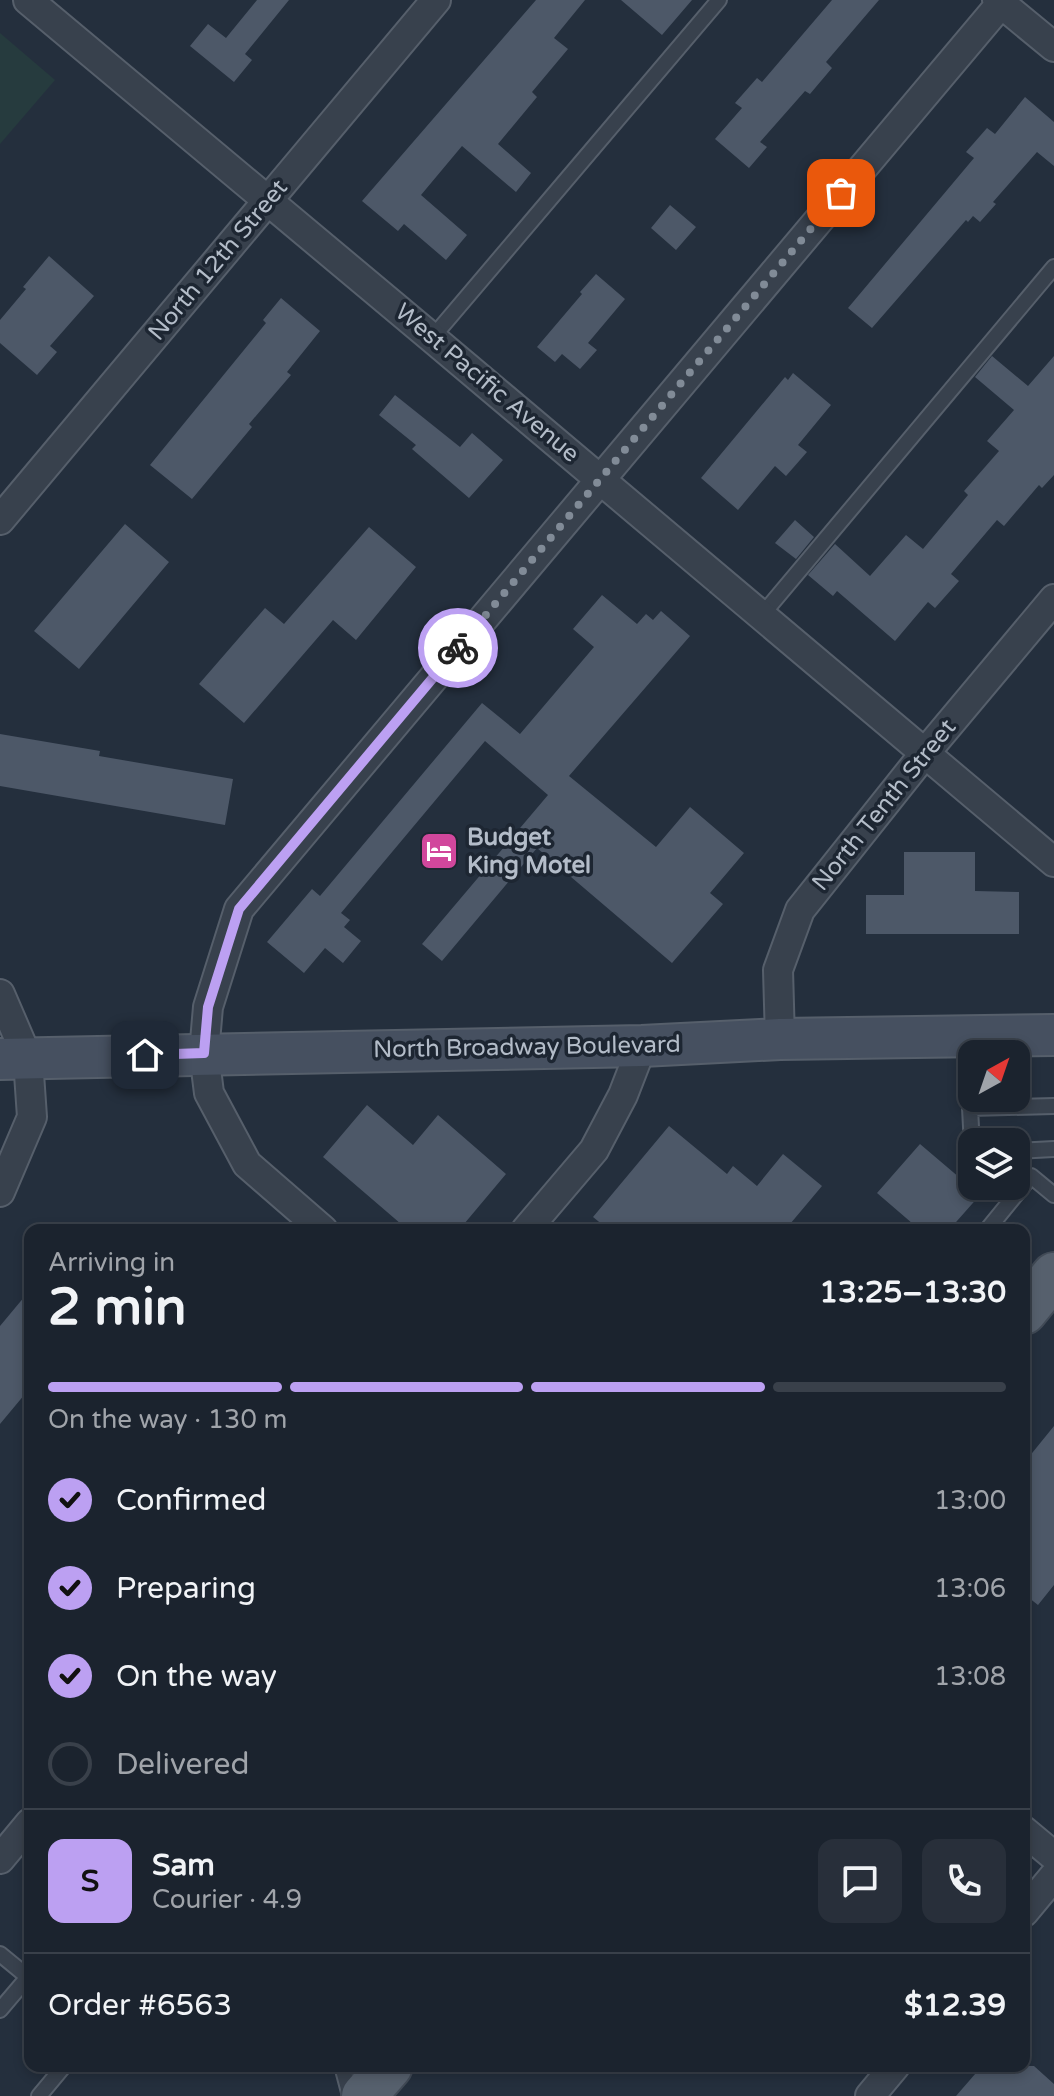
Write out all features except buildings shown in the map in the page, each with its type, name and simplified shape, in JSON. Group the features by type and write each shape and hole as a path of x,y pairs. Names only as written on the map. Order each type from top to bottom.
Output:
{"main road":[{"name":"North Broadway Boulevard","path":"14,1059 1035,1035"},
{"path":"364,2096 385,2072"}],"street":[{"name":"West Pacific Avenue","path":"28,0 1054,862"},
{"name":"North 12th Street","path":"0,520 436,0"},
{"path":"316,1224 247,1164 209,1093 204,1053 208,1007 239,909 1001,1 1054,47"},
{"name":"North Tenth Street","path":"780,1039 778,970 800,910 925,753 1054,599"},
{"path":"0,994 14,1059 32,1117 0,1192"},
{"path":"531,1224 594,1150 623,1095 642,1046"},
{"path":"0,1859 24,1830"},
{"path":"1030,1836 1054,1856"},
{"path":"1030,1905 1054,1876"},
{"path":"870,2096 890,2072"}],"lane":[{"path":"432,338 719,0"},
{"path":"762,615 1054,267"},
{"path":"1030,1057 1035,1035"},
{"path":"992,1224 1031,1176 1054,1195"},
{"path":"0,1954 24,1974"},
{"path":"0,2010 24,1984"},
{"path":"39,2096 59,2072"},
{"path":"344,2072 350,2096"}],"green space":[{"path":"0,33 55,80 0,144"}],"way so far":[{"path":"458,648 841,193"}],"place":[{"name":"Budget King Motel","path":"439,851"}],"route":[{"path":"145,1055 204,1053 208,1007 239,909 458,648"}]}
